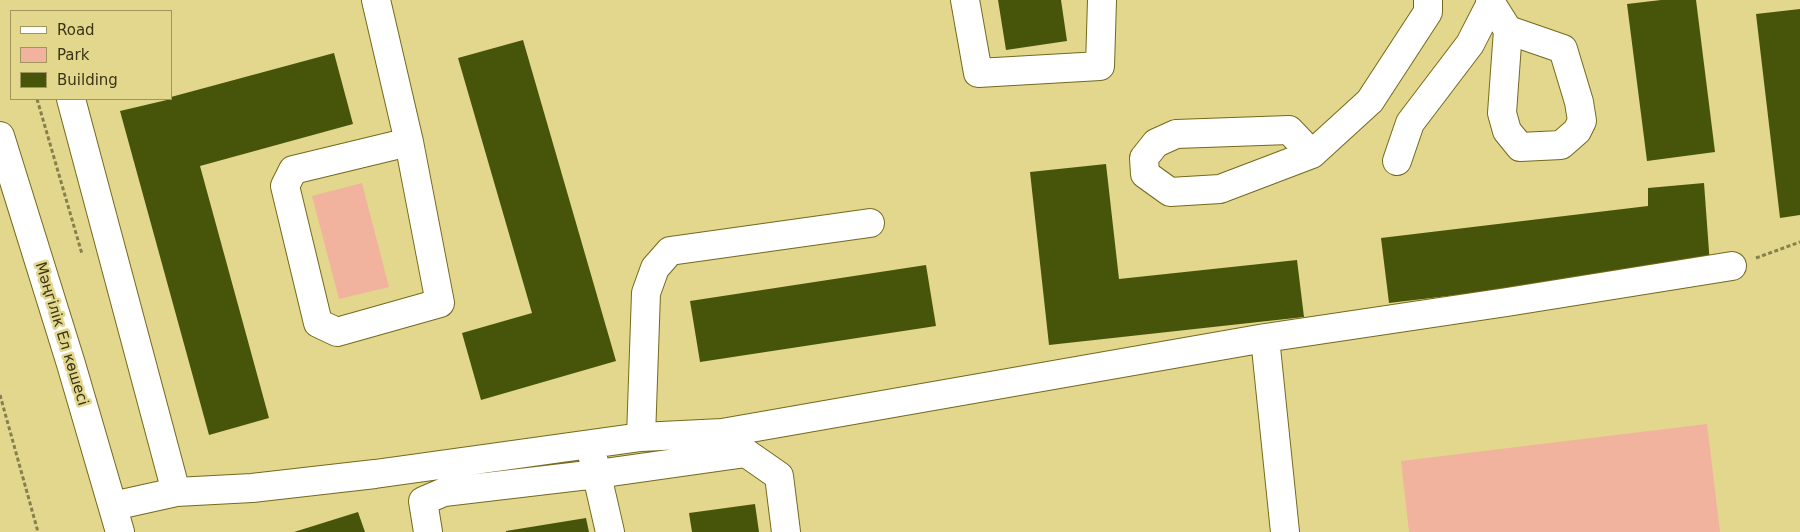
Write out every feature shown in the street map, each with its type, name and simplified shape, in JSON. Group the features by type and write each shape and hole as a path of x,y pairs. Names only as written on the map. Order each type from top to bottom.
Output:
{"street":[{"path":"376,0 409,142 440,302 337,332 318,323 285,186 293,170 409,142"},
{"path":"965,0 978,73 1100,66 1102,0"},
{"path":"1312,154 1289,130 1176,134 1156,143 1144,158 1145,174 1170,192 1220,188 1312,154 1370,101 1428,12 1428,0"},
{"path":"1490,2 1508,30"},
{"path":"1397,161 1410,123 1470,44 1490,2"},
{"path":"71,100 176,492"},
{"name":"Мәңгілік Ел көшесі","path":"0,136 71,364 120,532"},
{"path":"641,437 646,293 655,268 670,251 870,223"},
{"path":"113,506 176,492 252,488 365,475 641,437 722,433 1265,338 1516,301 1732,266"},
{"path":"1265,338 1285,532"},
{"path":"590,444 610,532"},
{"path":"428,532 423,501 444,492 597,474 746,453 779,476 786,532"}],"path":[{"path":"1732,266 1800,242"},
{"path":"0,395 38,532"}],"green space":[{"path":"362,183 389,287 339,299 312,196"},
{"path":"1707,424 1720,532 1409,532 1401,461"}],"building":[{"path":"998,0 1061,0 1067,41 1006,50"},
{"path":"1661,0 1696,0 1715,152 1647,161 1627,4"},
{"path":"1800,9 1800,215 1780,218 1756,14"},
{"path":"523,40 616,361 481,400 462,333 532,313 458,58"},
{"path":"334,53 353,124 200,166 269,418 209,435 120,111 172,100 172,97"},
{"path":"1106,164 1119,279 1297,260 1304,317 1049,345 1030,172"},
{"path":"1704,183 1710,265 1389,303 1381,238 1648,206 1648,188"},
{"path":"926,265 936,326 700,362 690,301"},
{"path":"755,504 759,532 692,532 689,513"},
{"path":"358,512 365,532 294,532"},
{"path":"586,518 589,532 506,532 506,531"}]}
